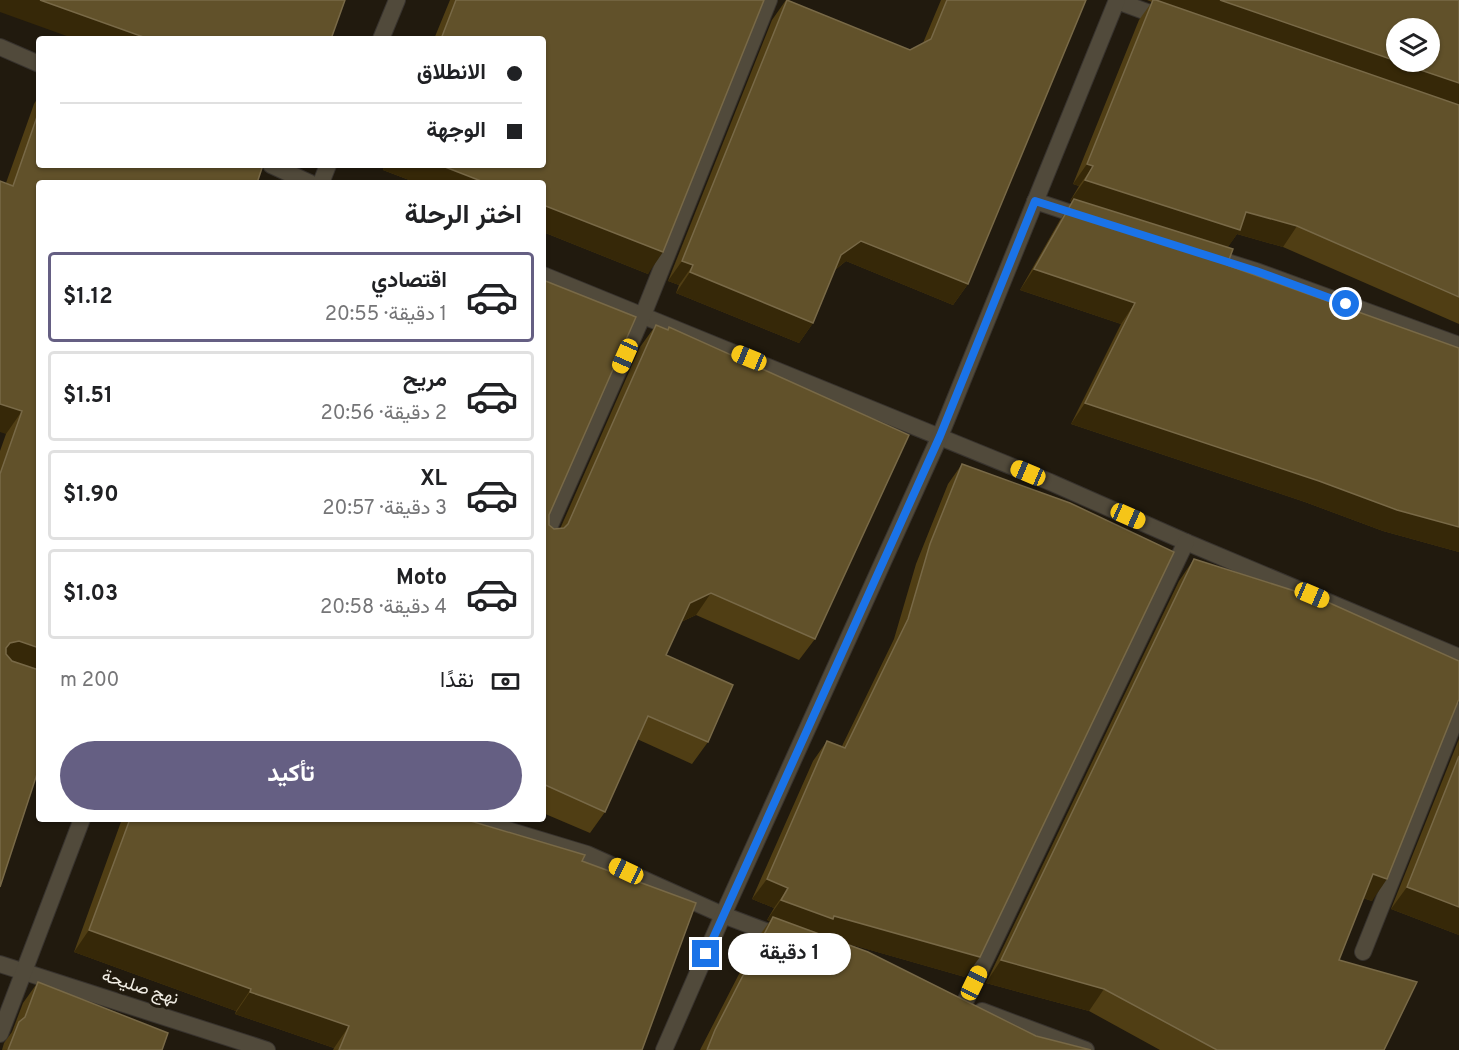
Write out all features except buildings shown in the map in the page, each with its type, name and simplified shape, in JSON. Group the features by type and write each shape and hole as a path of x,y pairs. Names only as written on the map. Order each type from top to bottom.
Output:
{"street":[{"path":"382,36 397,0"},
{"path":"546,534 643,315 769,0"},
{"path":"664,1050 940,436 1117,1 1183,24"},
{"path":"0,47 36,63"},
{"path":"278,168 304,180"},
{"path":"1035,201 1102,222"},
{"path":"1190,250 1256,271 1459,345"},
{"path":"546,276 940,436 1459,657"},
{"path":"1086,1050 958,1002 1186,542"},
{"path":"1363,952 1459,711"},
{"path":"0,1034 81,822"},
{"path":"481,822 587,854 723,915 799,944"},
{"name":"نهج صليحة","path":"0,964 267,1050"}],"route":[{"path":"706,954 940,436 1035,201 1256,271 1346,304"}]}
